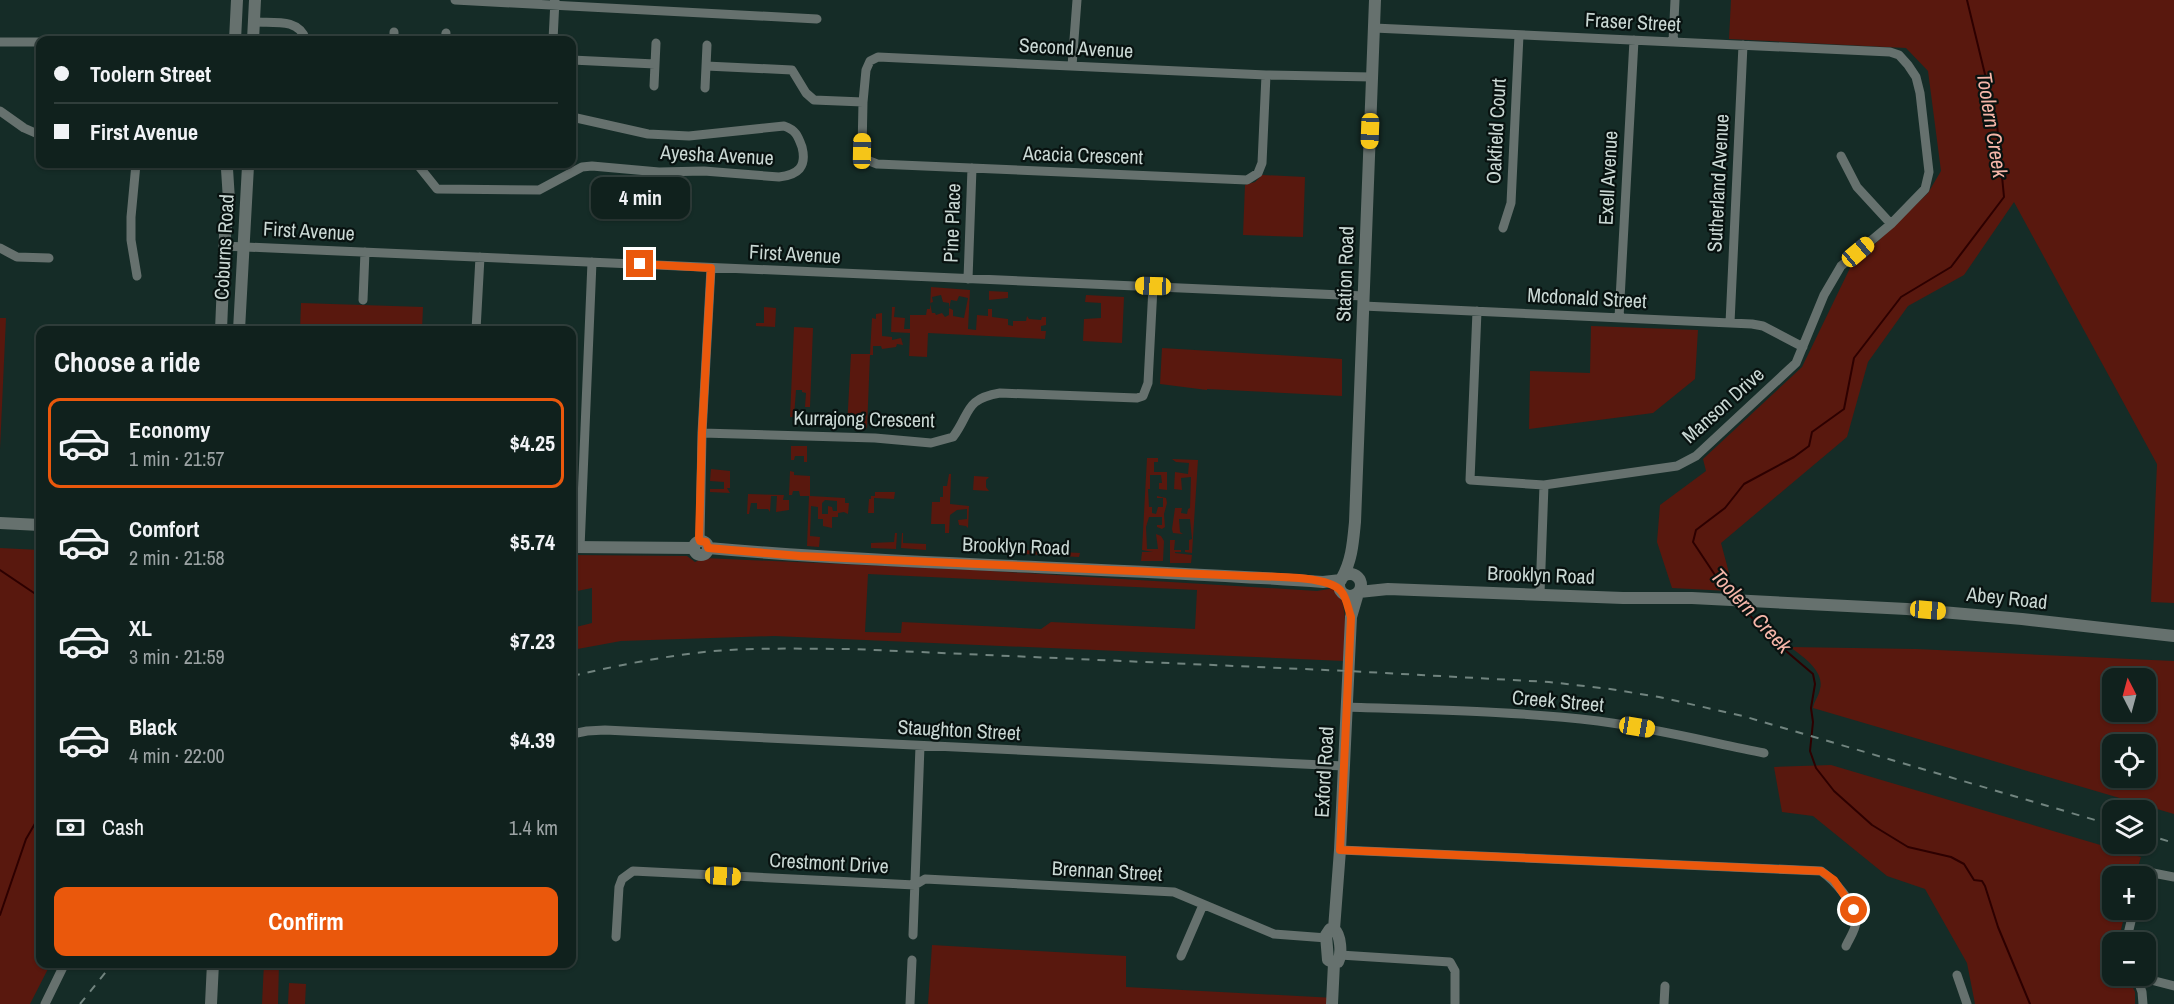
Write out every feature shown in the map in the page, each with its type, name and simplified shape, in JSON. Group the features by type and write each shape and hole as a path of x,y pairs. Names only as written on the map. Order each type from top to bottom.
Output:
{"street":[{"path":"235,36 237,0"},
{"path":"253,36 255,0"},
{"path":"455,0 555,2 817,19"},
{"path":"1072,66 1077,0"},
{"name":"Station Road","path":"1359,586 1353,549 1376,0"},
{"path":"1673,42 1675,0"},
{"path":"553,36 555,2"},
{"path":"254,22 293,24 301,29 304,36"},
{"name":"Fraser Street","path":"1374,28 1890,52"},
{"name":"Oakfield Court","path":"1503,228 1511,203 1519,34"},
{"name":"Exell Avenue","path":"1619,318 1634,40"},
{"path":"0,42 36,42"},
{"path":"654,86 656,43"},
{"path":"705,88 707,45"},
{"name":"Sutherland Avenue","path":"1730,323 1743,45"},
{"name":"Manson Drive","path":"1477,311 1470,480 1544,485 1677,466 1696,456 1796,363 1824,295 1841,266 1891,224 1924,189 1929,172 1920,93 1916,77 1899,55 1890,52"},
{"name":"Second Avenue","path":"863,102 866,70 870,62 878,57 1266,75 1372,77"},
{"path":"576,60 655,64"},
{"path":"706,66 792,70 806,93 814,100 863,102"},
{"name":"Acacia Crescent","path":"863,102 862,151 867,160 877,164 1247,180 1257,173 1262,163 1266,75"},
{"path":"0,111 24,128 36,133"},
{"name":"Ayesha Avenue","path":"420,168 436,189 529,191 548,187 582,167 659,172 704,171 779,177 789,176 796,172 802,165 804,157 798,135 792,129 784,126 689,136 648,134 576,118"},
{"path":"1840,156 1857,188 1891,224"},
{"path":"136,168 131,240 137,276"},
{"name":"Coburns Road","path":"221,326 224,246 229,200 225,168"},
{"path":"230,168 240,172 245,168"},
{"name":"Coburns Road","path":"239,326 249,168"},
{"name":"Pine Place","path":"968,279 972,168"},
{"name":"First Avenue","path":"224,246 1153,286 1363,301"},
{"path":"0,248 17,257 49,258"},
{"path":"363,300 365,252"},
{"path":"476,326 480,257"},
{"path":"576,547 592,262"},
{"path":"701,546 702,433 711,268"},
{"name":"Kurrajong Crescent","path":"702,433 931,442 953,437 961,427 969,407 982,396 1000,393 1137,398 1143,396 1148,383 1153,286"},
{"name":"Mcdonald Street","path":"1363,301 1477,311 1763,326 1803,347"},
{"path":"1540,594 1544,485"},
{"path":"0,523 36,525"},
{"name":"Brooklyn Road","path":"576,547 701,546 800,556 1203,573 1341,585"},
{"name":"Station Road","path":"1341,585 1353,549"},
{"path":"1352,574 1359,586 1348,596 1341,585 1352,574"},
{"name":"Exford Road","path":"1341,585 1351,617"},
{"name":"Brooklyn Road","path":"1359,586 1388,589 1692,598"},
{"name":"Exford Road","path":"1332,1004 1338,933 1330,933 1340,850 1351,617 1359,586"},
{"name":"Abey Road","path":"1692,598 1968,614 2174,636"},
{"name":"Creek Street","path":"1347,707 1569,718 1650,729 1764,753"},
{"name":"Staughton Street","path":"576,733 605,730 1344,766"},
{"path":"913,935 920,746"},
{"path":"1340,850 1821,871 1834,880 1854,910 1857,922 1846,946"},
{"name":"Crestmont Drive","path":"616,937 619,887 622,879 633,871 915,885"},
{"path":"2156,873 2174,877"},
{"name":"Brennan Street","path":"915,885 925,879 1174,892 1274,933 1330,933"},
{"path":"1181,956 1203,904"},
{"path":"1337,959 1445,961 1453,964 1455,1004"},
{"path":"910,1004 912,960"},
{"path":"45,1004 63,968"},
{"path":"211,1004 213,968"},
{"path":"1957,975 1967,1004"},
{"path":"2156,981 2174,986"},
{"path":"1664,1004 1665,986"},
{"path":"2140,986 2143,1004"}],"shaded area":[{"path":"1731,0 2174,0 2174,603 2151,602 2157,464 2014,202 1964,275 1908,306 1868,362 1847,437 1721,543 1729,573 1729,591 1672,588 1657,542 1660,505 1706,471 1703,459 1802,367 1850,268 1928,193 1941,171 1928,71 1906,48 1729,39"},
{"path":"1262,175 1305,177 1303,237 1243,235 1245,185 1255,182"},
{"path":"931,287 970,290 968,329 976,330 977,315 988,316 988,309 992,309 992,317 1008,319 1008,325 1013,326 1013,321 1026,321 1027,316 1029,319 1041,320 1042,317 1046,317 1046,325 1041,326 1041,331 1046,331 1045,339 928,333 927,357 909,356 910,333 891,332 892,307 895,307 894,317 905,318 904,329 910,329 910,315 926,315 930,304 932,313 936,315 942,313 945,317 949,315 949,308 949,303 943,302 941,295 932,297 933,302 930,303","holes":["959,296 968,298 964,318 953,316 953,310 949,308 951,300 957,301"]},
{"path":"989,291 1008,292 1008,298 989,300"},
{"path":"1086,295 1124,297 1122,343 1083,341 1084,319 1101,318 1101,303 1085,302"},
{"path":"301,303 423,307 422,326 300,326"},
{"path":"764,307 776,308 775,327 756,326 756,323 764,323"},
{"path":"882,313 882,336 892,337 892,340 901,338 903,345 897,344 896,347 882,349 881,346 873,346 873,355 870,355 867,428 847,427 851,354 870,354 872,318 876,319 876,314"},
{"path":"0,318 6,318 0,449"},
{"path":"1591,326 1698,330 1695,379 1653,413 1529,429 1530,371 1590,373"},
{"path":"794,327 813,328 810,407 805,407 806,393 796,390 794,417 790,417"},
{"path":"1162,348 1342,359 1342,396 1207,390 1160,384"},
{"path":"791,446 807,446 807,462 804,462 804,456 795,456 794,460 791,460"},
{"path":"1147,458 1158,458 1158,462 1154,462 1154,472 1167,472 1167,490 1159,489 1159,483 1162,483 1161,475 1150,475 1150,489 1148,489 1149,507 1152,507 1152,513 1156,514 1158,507 1163,507 1163,498 1157,498 1157,496 1166,498 1165,527 1162,529 1157,527 1157,525 1162,525 1162,517 1149,517 1146,527 1147,549 1158,549 1156,534 1164,541 1163,561 1141,561 1142,552 1153,552 1142,550"},
{"path":"1172,459 1198,460 1192,553 1185,552 1189,550 1189,540 1192,539 1190,519 1179,519 1180,532 1183,534 1173,533 1172,529 1175,508 1182,508 1181,513 1187,514 1190,508 1191,477 1181,478 1182,490 1174,489 1175,472 1188,474 1189,463 1176,462"},
{"path":"711,469 730,471 730,488 727,488 730,493 710,492 710,489 724,489 724,482 710,481"},
{"path":"790,471 794,472 794,475 810,476 810,496 845,498 845,503 849,503 848,514 838,513 838,517 832,517 832,528 823,526 823,519 818,519 818,507 811,506 810,536 820,537 819,547 807,546 809,496 800,496 799,491 793,491 792,495 789,495","holes":["825,500 837,501 837,511 833,511 832,507 828,506 828,514 822,514 822,503"]},
{"path":"949,474 951,474 950,504 969,506 968,528 959,525 958,520 967,519 967,509 957,510 950,515 949,533 945,533 945,524 931,524 932,502 940,502 940,497 943,497 943,486 947,486"},
{"path":"974,476 989,477 986,480 986,487 989,491 973,490"},
{"path":"875,492 895,492 894,499 874,498 874,513 868,513 869,499 875,496"},
{"path":"748,494 784,495 783,500 789,500 789,510 776,512 777,496 771,496 770,512 768,509 757,509 757,503 751,503 749,514 747,514"},
{"path":"895,533 897,533 896,549 871,548 871,543 894,542"},
{"path":"902,533 903,543 926,544 926,550 901,548"},
{"path":"1170,540 1175,540 1174,550 1181,550 1175,553 1192,555 1191,563 1170,563"},
{"path":"972,545 1012,546 1010,552 972,550"},
{"path":"0,548 36,550 36,968 48,968 30,1004 0,1004"},
{"path":"1023,550 1080,553 1079,557 1024,554"},
{"path":"576,555 687,556 695,562 704,558 974,570 1317,591 1335,588 1343,604 1344,661 774,636 621,641 576,649 576,627 592,623 592,588 576,591","holes":["868,574 1197,590 1195,629 1051,622 1041,629 902,622 901,633 865,632"]},
{"path":"1790,647 1916,649 2174,661 2174,814 2156,809 2156,800 2126,800 1813,708 1821,682 1816,670"},
{"path":"1831,765 2102,845 2102,854 2131,854 2141,857 2138,866 2102,866 2102,920 2123,920 2120,932 2102,932 2102,986 2132,986 2135,992 2135,1004 1975,1004 1967,963 1925,889 1887,876 1813,816 1782,812 1774,767"},
{"path":"932,945 1126,956 1126,987 1335,998 1335,1004 928,1004"},
{"path":"264,968 279,968 278,1004 262,1004"},
{"path":"289,983 306,984 305,1004 288,1004"}],"waterway":[{"name":"Toolern Creek","path":"1732,594 1719,581 1693,542 1696,530 1725,508 1744,484 1794,457 1809,446 1812,432 1844,409 1854,358 1901,297 1951,267 2004,197 1997,124 1967,0"},
{"path":"0,570 36,594"},
{"name":"Toolern Creek","path":"1742,606 1765,633 1813,674 1815,684 1811,708 1813,722 1810,751 1816,768 1834,791 1872,825 1908,847 1951,857 1964,864 1974,880 1982,881 1998,927 2030,1004"},
{"path":"0,915 26,839 36,822"}],"railway":[{"path":"576,675 670,656 704,652 741,649 852,649 1549,682 1659,697 1743,716 2102,822"},
{"path":"2156,837 2174,843"},
{"path":"80,1004 109,968"}],"route":[{"path":"640,264 711,268 699,538 700,541 706,542 708,548 800,556 1246,576 1323,582 1340,589 1351,617 1340,850 1821,871 1834,880 1854,910"}]}
